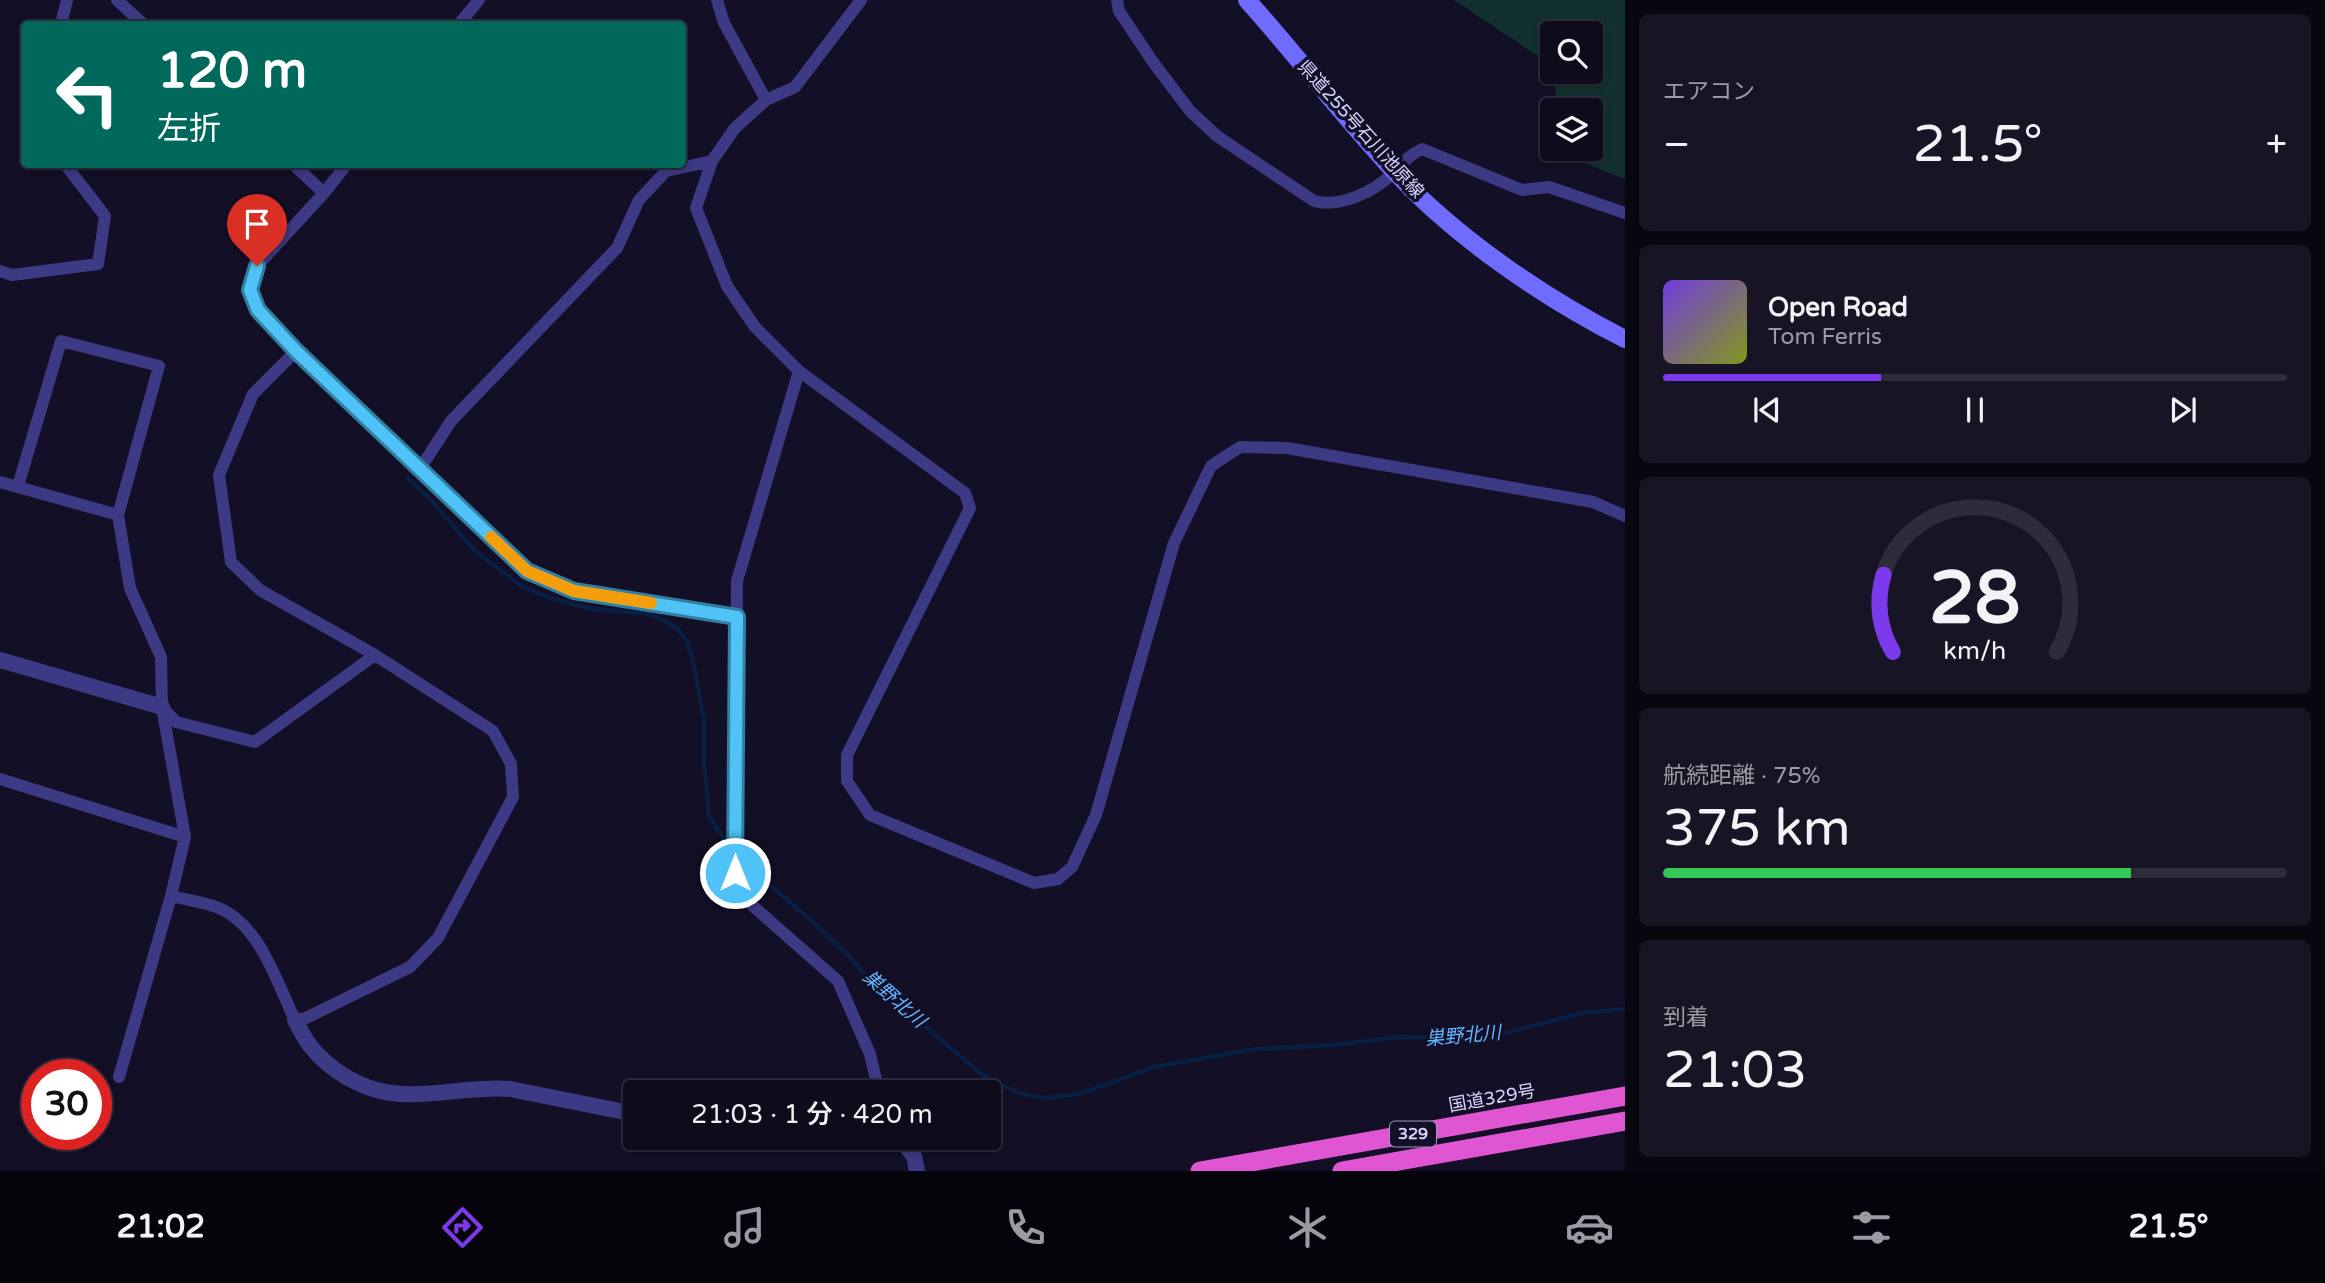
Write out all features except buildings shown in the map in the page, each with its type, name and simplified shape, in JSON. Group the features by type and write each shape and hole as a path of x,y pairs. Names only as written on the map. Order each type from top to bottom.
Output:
{"highway":[{"name":"国道329号","path":"1200,1171 1625,1096"},
{"name":"329","path":"1342,1171 1625,1121"}],"main road":[{"name":"県道255号石川池原線","path":"1247,0 1395,172 1444,219 1529,283 1625,339"}],"street":[{"path":"62,21 67,0"},
{"path":"117,0 140,21"},
{"path":"462,21 479,0"},
{"path":"717,0 724,23 766,100"},
{"path":"861,0 795,87 766,100 735,128 712,161 696,208 727,286 755,327 799,370 965,493 970,508 847,755 847,781 870,815 1034,883 1058,880 1072,867 1096,815 1174,543 1211,466 1240,447 1287,448 1593,502 1625,516"},
{"path":"1117,0 1119,10 1153,62 1190,111 1217,136 1314,201 1326,204 1345,201 1380,184 1395,172 1408,156 1422,149 1522,190 1549,187 1625,213"},
{"path":"686,167 712,161"},
{"path":"0,271 12,275 98,264 105,216 68,168"},
{"path":"297,168 324,193"},
{"path":"344,168 257,266 250,290 258,310 296,351 527,571 574,591 737,617"},
{"path":"420,469 451,421 617,248 639,200 666,172 683,168"},
{"path":"18,486 61,341 159,366 118,516 130,588 161,657 162,707 185,837 119,1077"},
{"path":"295,1020 306,1018 410,967 438,938 513,797 511,764 493,731 375,655 260,590 230,562 219,475 253,394 296,351"},
{"path":"799,370 737,581 735,873 744,898 838,981 870,1054 876,1080"},
{"path":"0,482 118,516"},
{"path":"0,660 162,707 176,722 255,742 375,655"},
{"path":"0,779 185,837"},
{"path":"171,895 220,908 240,920 254,935 311,1047 343,1075 391,1093 510,1089 623,1112"},
{"path":"909,1150 918,1171"}],"green space":[{"path":"1454,0 1625,0 1625,179 1579,161 1603,161 1603,98 1557,98 1554,84 1603,84 1603,21 1540,21 1540,57"}],"waterway":[{"name":"巣野北川","path":"408,479 428,497 476,552 523,587 587,608 648,614 677,628 687,642 692,657 704,720 704,763 709,816 732,851"},
{"name":"巣野北川","path":"738,858 812,921 867,977 979,1072 1023,1094 1045,1098 1079,1094 1154,1067 1255,1049 1334,1045 1400,1037 1457,1038 1499,1035 1581,1013 1625,1009"}],"slow traffic":[{"path":"491,537 527,571 574,591 651,603"}],"route":[{"path":"257,266 250,290 258,310 296,351 527,571 574,591 737,617 735,873"}]}
